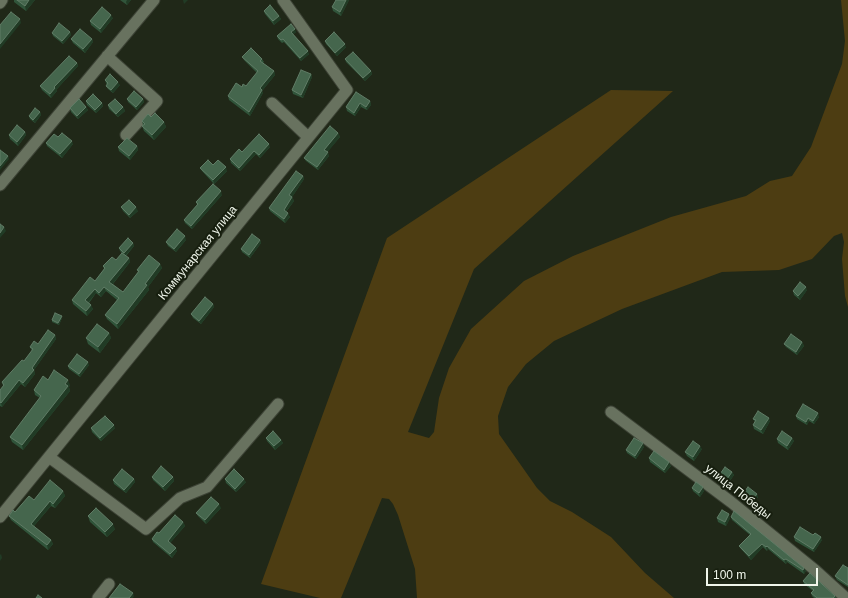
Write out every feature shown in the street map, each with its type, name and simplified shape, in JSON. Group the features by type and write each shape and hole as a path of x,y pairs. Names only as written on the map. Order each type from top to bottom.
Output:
{"street":[{"path":"0,185 154,0"},
{"name":"Коммунарская улица","path":"0,517 347,90 283,0"},
{"path":"107,56 157,101 126,135"},
{"path":"272,103 308,137"},
{"path":"49,457 146,529 180,498 207,487 278,404"},
{"name":"улица Победы","path":"611,412 731,502 815,570 846,598"},
{"path":"98,598 109,584"}],"shaded area":[{"path":"841,0 848,0 848,307 845,296 842,259 844,242 842,233 834,236 812,259 779,270 722,272 622,309 554,341 526,364 508,387 498,416 499,434 537,488 550,501 572,512 611,537 645,573 674,598 417,598 415,569 398,515 389,499 382,498 341,598 320,598 261,584 387,238 611,90 673,91 474,269 408,432 429,438 434,432 439,398 449,368 471,329 524,281 573,256 671,217 746,196 770,181 792,176 811,147 842,64 845,41"}],"building":[{"path":"17,0 29,0 25,6"},
{"path":"336,0 346,0 340,12 332,7"},
{"path":"270,5 279,16 273,21 264,11"},
{"path":"102,7 111,15 100,29 90,21"},
{"path":"11,12 20,19 0,44 0,25"},
{"path":"59,23 70,32 62,41 52,33"},
{"path":"291,24 295,29 291,32 308,51 300,58 283,39 281,40 277,36"},
{"path":"80,29 92,39 83,49 71,39"},
{"path":"334,32 345,44 335,53 325,41"},
{"path":"251,48 262,59 260,61 274,71 260,88 262,90 249,112 228,96 236,83 242,87 243,84 246,86 258,71 242,57"},
{"path":"353,52 371,71 363,78 345,59"},
{"path":"69,56 77,63 54,87 55,88 50,94 40,86"},
{"path":"301,70 311,74 301,95 292,90"},
{"path":"110,74 118,82 111,90 106,86 108,83 105,80"},
{"path":"134,91 143,99 136,107 127,99"},
{"path":"356,92 370,101 366,107 360,103 354,113 346,107"},
{"path":"93,94 102,103 95,110 86,101"},
{"path":"79,99 86,107 77,116 70,108"},
{"path":"115,99 123,107 116,114 108,105"},
{"path":"35,108 40,112 33,120 29,116"},
{"path":"155,113 164,122 152,135 142,126 145,124 142,121 148,114 151,117"},
{"path":"17,125 25,132 17,142 9,135"},
{"path":"330,126 338,133 324,150 328,152 317,167 304,158"},
{"path":"62,133 72,141 60,154 46,143 54,134 58,137"},
{"path":"259,134 269,144 259,155 254,151 239,168 230,159 239,149 242,152"},
{"path":"127,138 137,146 129,156 118,147"},
{"path":"0,150 8,156 0,166"},
{"path":"208,160 213,165 218,160 226,167 213,180 200,168"},
{"path":"296,171 303,176 289,195 292,197 284,210 288,213 284,219 269,208"},
{"path":"213,184 221,191 191,226 184,220 198,204 196,202"},
{"path":"129,200 136,207 129,215 121,207"},
{"path":"0,224 4,227 0,233"},
{"path":"177,229 185,236 174,249 166,242"},
{"path":"252,234 260,240 249,255 241,249"},
{"path":"128,238 133,243 124,253 119,248"},
{"path":"122,253 129,258 109,282 123,292 149,255 160,264 145,284 147,285 117,324 105,315 119,298 104,287 99,293 95,289 85,300 91,305 86,311 72,300 90,277 95,281 105,268 103,266 112,257 116,260"},
{"path":"800,282 806,287 798,296 793,291"},
{"path":"205,297 213,304 199,321 191,314"},
{"path":"55,313 62,316 58,323 52,320"},
{"path":"97,324 109,333 98,347 86,338"},
{"path":"48,330 55,335 32,368 34,370 23,383 19,380 1,403 0,390 4,385 2,382 22,360 24,361 33,349 30,347 34,341 38,344"},
{"path":"791,334 802,342 796,352 784,344"},
{"path":"77,354 88,362 79,374 68,366"},
{"path":"54,370 68,380 65,384 68,386 22,445 10,437 41,396 34,390 43,376 48,380"},
{"path":"803,404 818,413 813,421 808,418 806,422 796,416"},
{"path":"758,411 769,418 761,430 753,425 756,420 753,419"},
{"path":"105,416 114,425 100,438 91,428"},
{"path":"273,431 281,440 274,446 266,438"},
{"path":"782,431 792,438 787,446 777,439"},
{"path":"634,438 643,443 635,456 626,450"},
{"path":"693,441 700,446 693,457 685,452"},
{"path":"654,451 669,462 664,470 649,458"},
{"path":"161,466 173,477 163,487 152,477"},
{"path":"725,467 732,472 727,479 720,474"},
{"path":"122,469 134,479 124,490 113,480"},
{"path":"234,469 244,479 235,489 225,479"},
{"path":"50,480 63,491 53,504 50,501 31,524 51,540 47,545 9,516 13,510 15,512 29,496 34,500"},
{"path":"696,482 703,487 699,493 692,488"},
{"path":"748,487 757,494 750,503 741,496"},
{"path":"211,497 219,504 205,520 196,513"},
{"path":"96,508 113,524 105,532 88,516"},
{"path":"722,510 729,514 725,522 717,518"},
{"path":"734,511 804,568 803,570 786,559 784,560 767,546 766,547 762,544 749,556 739,546 751,534 731,517"},
{"path":"175,515 183,522 168,541 176,548 170,554 152,539 157,532 159,533"},
{"path":"800,527 813,535 815,533 821,537 813,549 794,537"},
{"path":"843,565 848,568 848,585 835,576"},
{"path":"810,573 835,596 833,598 817,598 811,593 814,590 803,581"},
{"path":"120,584 133,593 129,598 109,598"}]}
